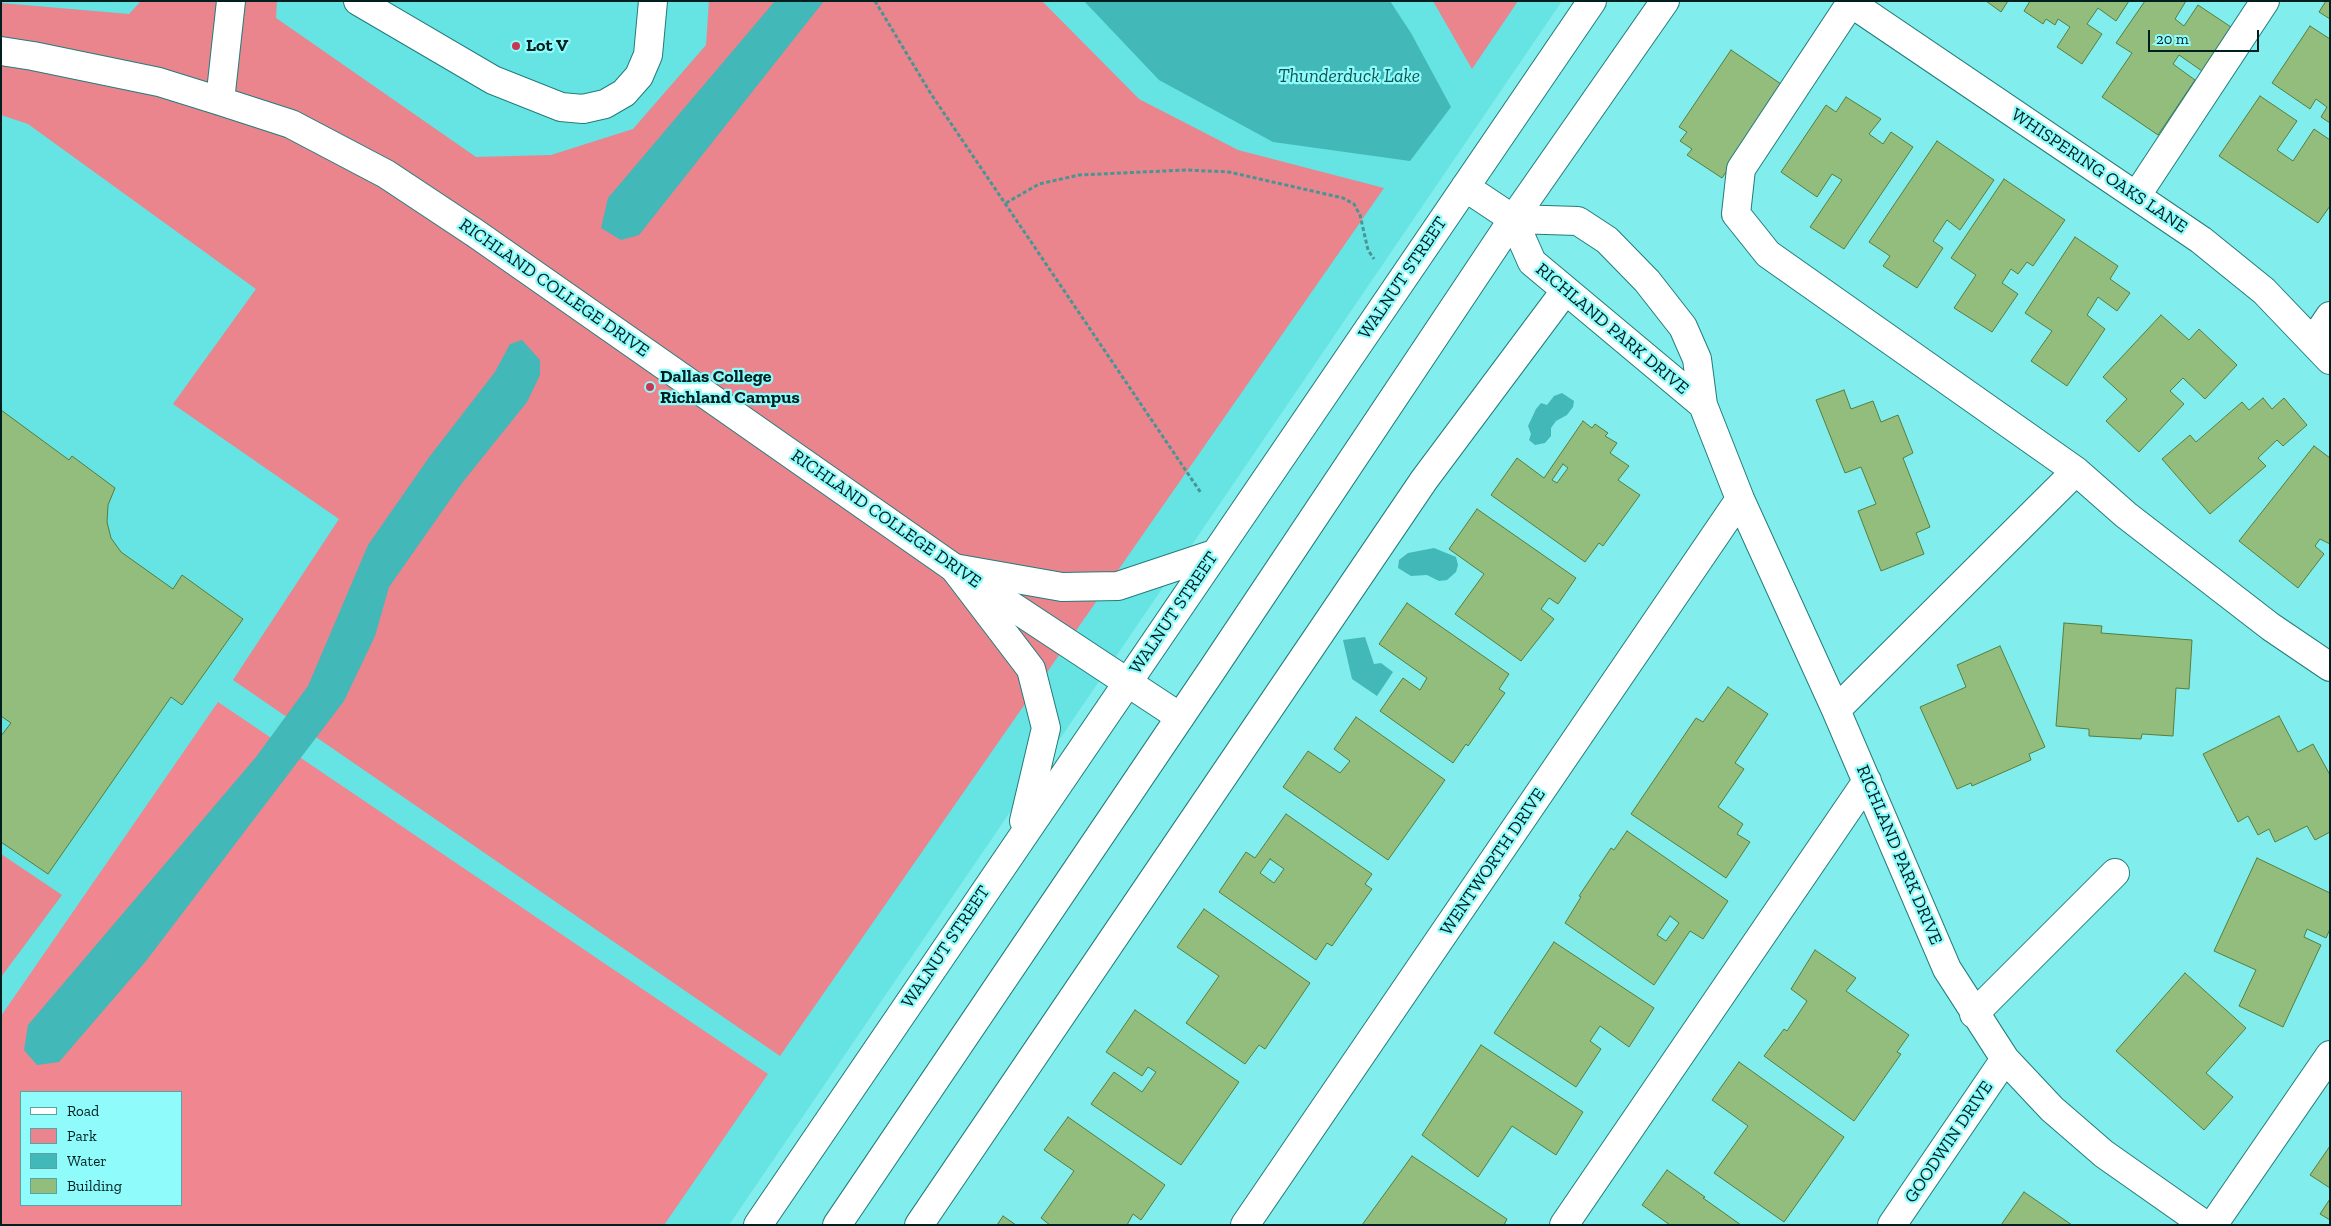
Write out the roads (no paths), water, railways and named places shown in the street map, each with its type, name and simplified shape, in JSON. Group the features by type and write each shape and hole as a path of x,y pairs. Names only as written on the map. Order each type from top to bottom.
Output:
{"street":[{"path":"220,101 232,1"},
{"path":"358,1 493,80 561,107 583,109 605,104 624,93 639,76 648,55 653,1"},
{"name":"WALNUT STREET","path":"758,1225 1592,1"},
{"path":"837,1225 1513,219 1665,1"},
{"path":"2136,195 2265,1"},
{"path":"1852,2 1741,169 1736,214 1768,254 2076,471 2141,527 2270,627 2330,668"},
{"name":"WHISPERING OAKS LANE","path":"1852,2 2201,240 2264,291 2321,350"},
{"name":"RICHLAND COLLEGE DRIVE","path":"1,52 34,56 159,82 220,101 291,124 386,174 483,238 954,568 1180,717"},
{"path":"1465,187 1513,219"},
{"name":"RICHLAND PARK DRIVE","path":"1703,405 1532,262 1513,219 1578,221 1607,240 1647,280 1683,327 1697,358 1703,405 1740,498 1836,710 1947,969 1974,1014 2005,1059 2052,1109 2104,1154 2205,1225"},
{"path":"919,1225 1424,480 1565,291"},
{"path":"2321,350 2330,316"},
{"path":"1836,710 2076,471"},
{"name":"WENTWORTH DRIVE","path":"1245,1225 1740,498"},
{"path":"954,568 1062,587 1118,586 1214,554"},
{"path":"954,568 1031,669 1046,728 1020,839"},
{"path":"1564,1225 1867,781"},
{"path":"1974,1014 2115,873"},
{"path":"2213,1225 2330,1055"},
{"name":"GOODWIN DRIVE","path":"1892,1225 2005,1059"}],"water":[{"path":"775,1 824,1 639,235 621,240 601,228 608,198"},
{"name":"Thunderduck Lake","path":"1084,1 1390,1 1411,33 1451,107 1410,161 1273,142 1159,80"},
{"path":"522,340 540,360 540,375 527,402 462,483 389,587 375,636 344,701 146,961 59,1062 37,1065 24,1050 28,1025 256,757 308,686 368,545 430,456 495,372 510,344"},
{"path":"1562,393 1574,401 1573,407 1567,415 1556,421 1551,428 1551,436 1545,443 1535,445 1529,440 1531,434 1528,426 1536,409 1541,403 1547,405 1554,396"},
{"path":"1434,548 1456,557 1458,565 1456,572 1447,580 1439,581 1427,575 1411,576 1398,568 1399,560 1408,553"},
{"path":"1365,637 1374,664 1381,663 1393,672 1377,696 1352,679 1343,640"}],"place":[{"name":"Lot V","path":"516,46"},
{"name":"Dallas College Richland Campus","path":"650,387"}]}
